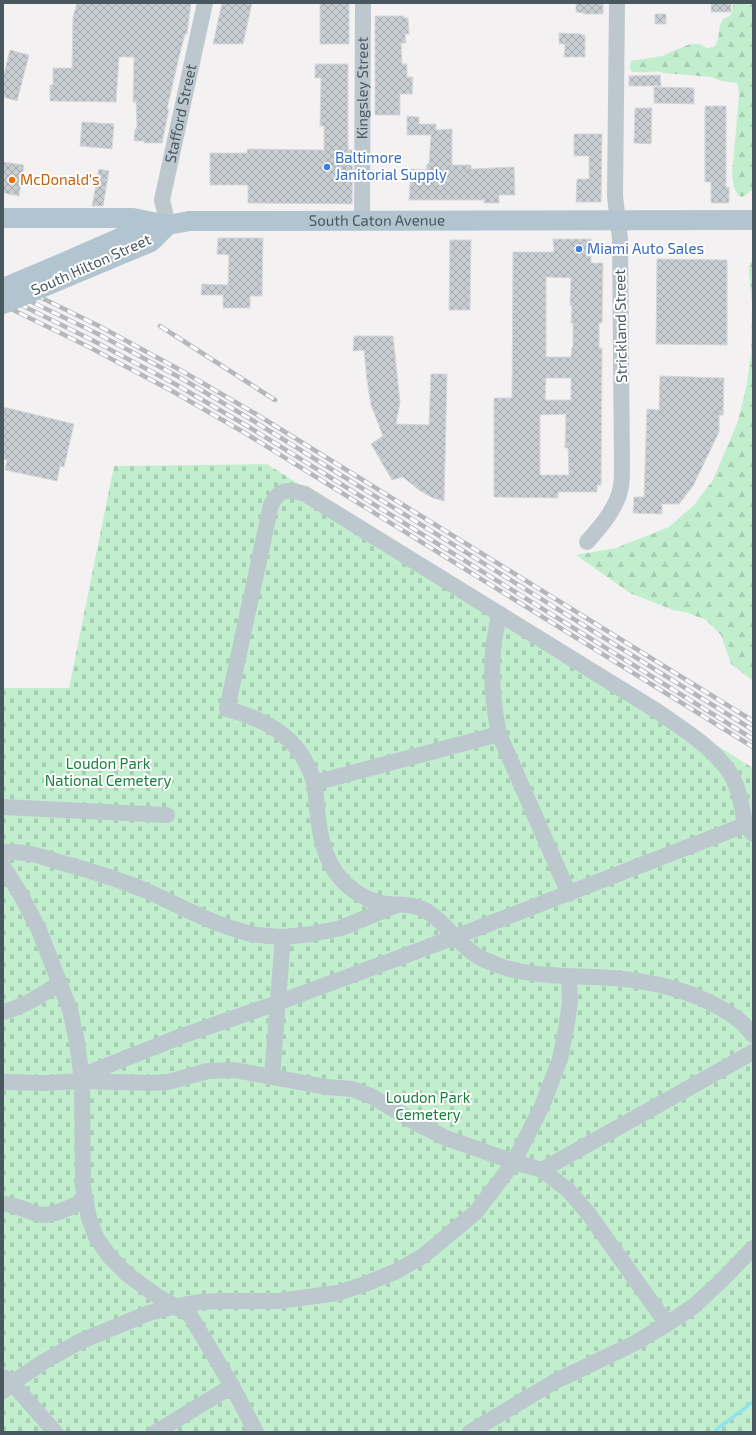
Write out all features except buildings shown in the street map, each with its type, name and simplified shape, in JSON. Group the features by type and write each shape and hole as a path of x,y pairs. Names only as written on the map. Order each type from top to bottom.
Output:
{"main road":[{"name":"South Caton Avenue","path":"3,218 133,218 168,225 189,221 753,220"},
{"name":"South Hilton Street","path":"3,288 59,273 151,242 168,225"},
{"name":"South Hilton Street","path":"3,304 59,273"}],"street":[{"name":"Stafford Street","path":"168,225 162,200 205,3"},
{"name":"Kingsley Street","path":"362,221 363,3"},
{"name":"Strickland Street","path":"587,542 599,528 617,500 621,486 620,239 616,196 617,3"},
{"path":"82,1081 91,1072 182,1036 277,1003 455,937 570,894 749,829 736,787 728,770 699,741 657,711 306,494 288,490 281,492 275,497 271,505 227,709 260,719 285,735 296,747 306,762 314,783 321,843 326,856 342,881 353,891 385,904 418,907 427,912 455,937 468,950 480,958 504,967 569,977 621,979 654,984 712,1003 740,1021 753,1035"},
{"path":"500,614 494,632 492,650 494,712 499,734 570,894"},
{"path":"314,783 499,734"},
{"path":"3,807 167,815"},
{"path":"3,852 12,851 41,856 114,878 148,891 227,927 246,933 283,938 341,928 398,905"},
{"path":"3,866 22,897 39,930 70,1010 77,1042 82,1081 84,1200 96,1237 109,1256 127,1274 151,1292 190,1315 232,1386 256,1432"},
{"path":"272,1077 283,938"},
{"path":"55,1432 6,1384 81,1341 149,1313 176,1306 221,1301 278,1301 338,1293 397,1271 423,1256 476,1212 514,1162 542,1106 560,1059 570,1002 569,977"},
{"path":"3,1012 34,1000 60,983"},
{"path":"542,1170 753,1052"},
{"path":"3,1082 46,1083 82,1081 151,1084 168,1082 208,1071 234,1070 326,1087 352,1089 371,1096 418,1124 446,1138 514,1162 542,1170 568,1190 588,1214 667,1324"},
{"path":"3,1204 19,1207 42,1215 69,1208 84,1200"},
{"path":"470,1432 554,1382 635,1343 667,1324 694,1306 753,1248"},
{"path":"156,1432 232,1386"}],"green space":[{"path":"733,3 753,3 752,190 742,197 738,195 734,187 732,175 739,95 737,83 722,81 711,77 659,72 635,72 631,71 630,67 631,61 662,56 690,44 699,44 707,48 714,47 718,38 721,23 732,13"},
{"path":"753,260 753,681 731,664 721,635 706,620 685,612 673,610 630,593 576,555 616,548 669,527 694,505 713,480 738,421 747,384 751,352 752,303 749,271 750,263"},
{"name":"Loudon Park Cemetery","path":"267,464 753,768 753,1432 3,1432 3,688 69,688 114,466"}],"waterway":[{"path":"715,1432 753,1402"}],"railway":[{"path":"3,279 99,326 182,371 256,414 753,721"},
{"path":"3,288 96,333 179,377 252,420 753,730"},
{"path":"3,296 92,340 175,384 249,427 753,739"},
{"path":"3,305 89,347 172,391 245,433 753,747"},
{"path":"160,326 275,400"}],"place":[{"name":"Baltimore Janitorial Supply","path":"327,167"},
{"name":"McDonald's","path":"12,180"},
{"name":"Miami Auto Sales","path":"579,249"}],"park label":[{"name":"Loudon Park National Cemetery","path":"108,772"}]}
